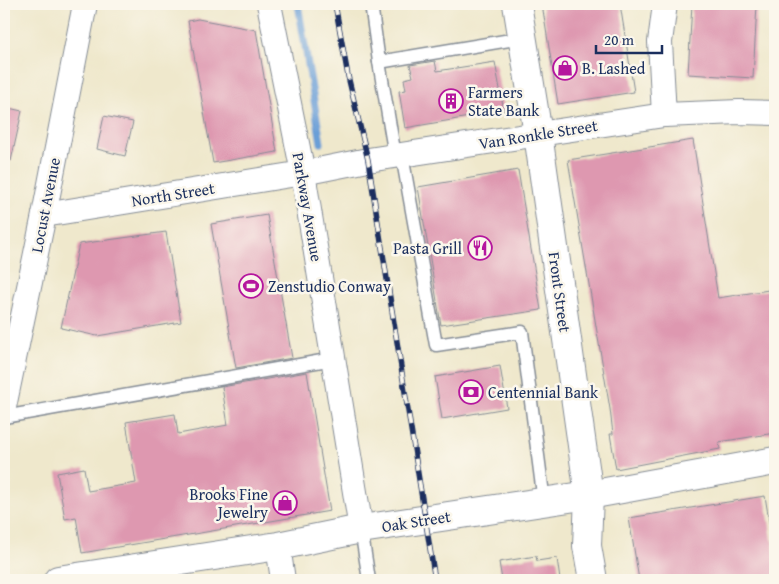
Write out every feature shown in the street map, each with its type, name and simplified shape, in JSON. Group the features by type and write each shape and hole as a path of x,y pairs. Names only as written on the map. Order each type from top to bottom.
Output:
{"main road":[{"name":"Front Street","path":"516,4 538,134 589,496 587,546 593,580"},
{"name":"Oak Street","path":"70,579 278,546 361,529 589,496 775,461"}],"street":[{"name":"Locust Avenue","path":"4,407 85,4"},
{"name":"Parkway Avenue","path":"269,4 303,173 361,529"},
{"path":"664,114 660,42 665,4"},
{"name":"Van Ronkle Street","path":"303,173 399,155 664,114 775,113"},
{"name":"North Street","path":"44,215 303,173"},
{"path":"278,546 283,580"}],"lane":[{"path":"371,4 379,62 436,345 522,332 544,502"},
{"path":"379,62 522,38"},
{"path":"4,417 333,359"},
{"path":"361,529 369,580"}],"building":[{"path":"542,4 620,4 634,92 558,104"},
{"path":"692,4 757,4 753,78 688,74"},
{"path":"198,19 256,30 277,152 213,163 188,21"},
{"name":"Farmers State Bank","path":"435,61 437,71 495,62 504,111 405,128 399,91 406,90 404,79 413,77 410,65"},
{"path":"4,107 22,111 11,161 4,161"},
{"path":"104,116 133,122 125,156 97,149"},
{"path":"693,140 718,298 775,289 775,433 719,442 720,449 616,469 610,434 613,434 610,409 568,160"},
{"name":"Pasta Grill","path":"518,170 541,310 441,325 418,187"},
{"name":"Zenstudio Conway","path":"267,215 292,358 236,368 211,224"},
{"path":"166,232 181,322 97,336 61,328 79,244"},
{"name":"Centennial Bank","path":"500,366 507,408 442,419 435,377"},
{"path":"307,372 330,511 82,553 76,517 65,519 57,473 84,468 88,491 136,483 126,422 175,414 178,434 228,425 222,387"},
{"path":"765,496 775,557 775,580 639,580 629,518"},
{"path":"536,556 537,561 557,558 560,580 502,580 499,562"}],"waterway":[{"path":"298,4 321,143"}],"railway":[{"path":"335,4 348,76 368,160 435,580"}],"place":[{"name":"B. Lashed","path":"565,68"},
{"name":"Farmers State Bank","path":"451,101"},
{"name":"Pasta Grill","path":"480,248"},
{"name":"Zenstudio Conway","path":"251,286"},
{"name":"Centennial Bank","path":"471,392"},
{"name":"Brooks Fine Jewelry","path":"285,503"}]}
